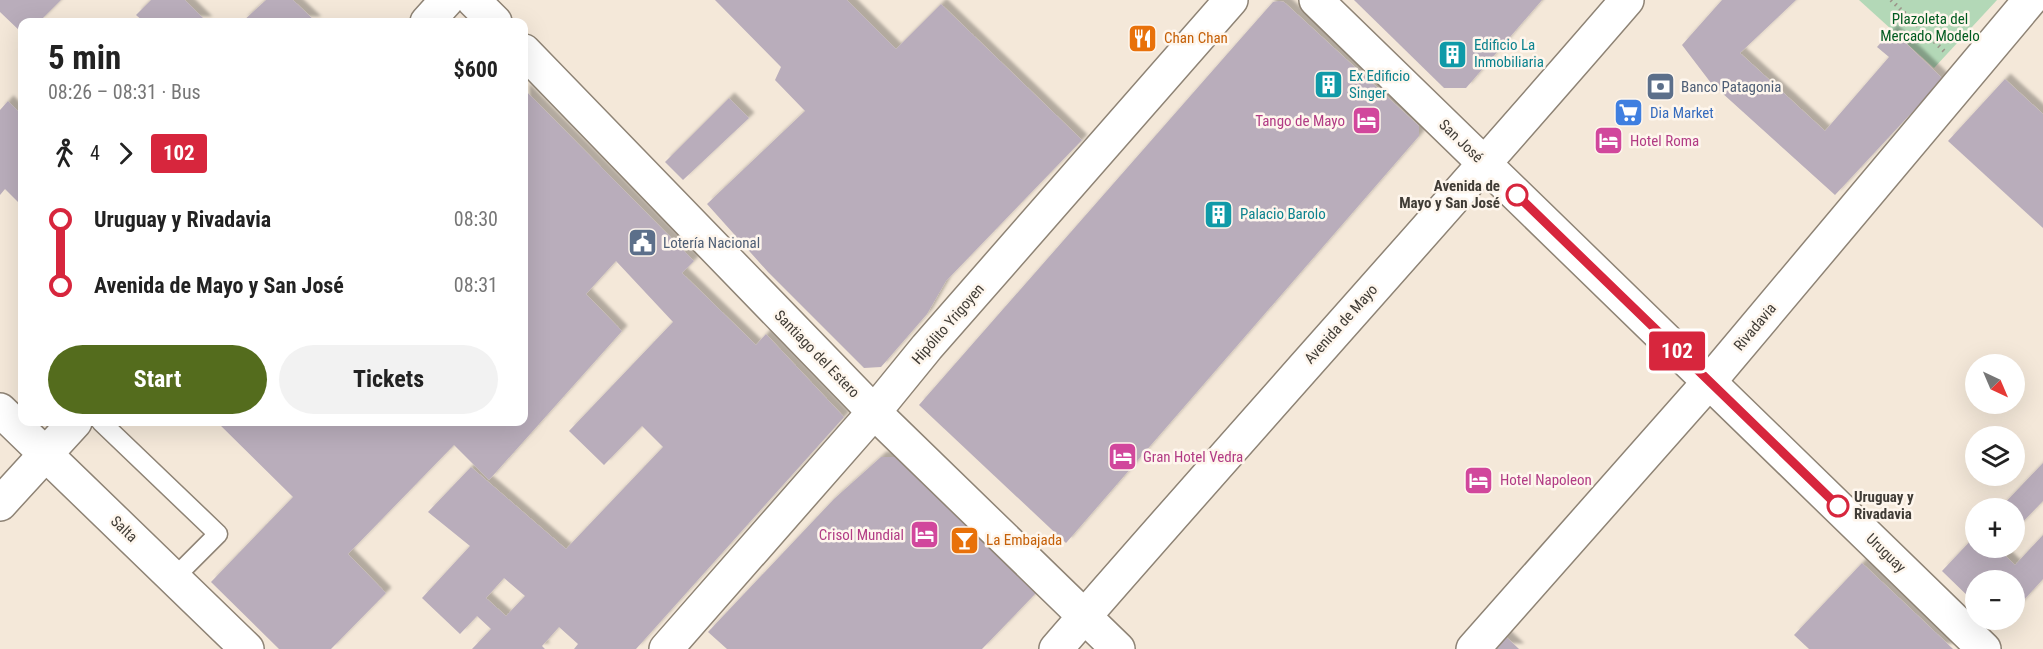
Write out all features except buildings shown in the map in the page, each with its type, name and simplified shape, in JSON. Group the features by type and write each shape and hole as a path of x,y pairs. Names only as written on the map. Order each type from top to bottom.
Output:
{"street":[{"path":"431,18 447,0"},
{"path":"473,0 491,18"},
{"name":"Hipólito Yrigoyen","path":"666,649 873,412 927,346 1231,0"},
{"name":"San José","path":"1316,0 1709,382"},
{"name":"Avenida de Mayo","path":"1056,649 1627,0"},
{"name":"Rivadavia","path":"1473,649 1709,382 2030,0"},
{"name":"Santiago del Estero","path":"528,55 873,412 1118,649"},
{"name":"Uruguay","path":"1709,382 1984,649"},
{"name":"Salta","path":"0,410 247,649"},
{"path":"0,504 71,426"}],"lane":[{"path":"105,426 218,534 174,578"}],"path":[{"path":"1891,0 1944,52 1951,43"}],"green space":[{"name":"Plazoleta del Mercado Modelo","path":"1859,0 1997,0 1934,68"}],"bus line":[{"name":"102","path":"1517,195 1838,506"}],"place":[{"name":"Chan Chan","path":"1143,38"},
{"name":"Edificio La Inmobiliaria","path":"1453,54"},
{"name":"Ex Edificio Singer","path":"1328,85"},
{"name":"Banco Patagonia","path":"1660,87"},
{"name":"Dia Market","path":"1629,113"},
{"name":"Tango de Mayo","path":"1366,121"},
{"name":"Hotel Roma","path":"1609,141"},
{"name":"Avenida de Mayo y San José","path":"1517,195"},
{"name":"Palacio Barolo","path":"1219,214"},
{"name":"Lotería Nacional","path":"642,243"},
{"name":"Gran Hotel Vedra","path":"1122,457"},
{"name":"Hotel Napoleon","path":"1479,480"},
{"name":"Uruguay y Rivadavia","path":"1838,506"},
{"name":"Crisol Mundial","path":"925,535"},
{"name":"La Embajada","path":"965,540"}]}
